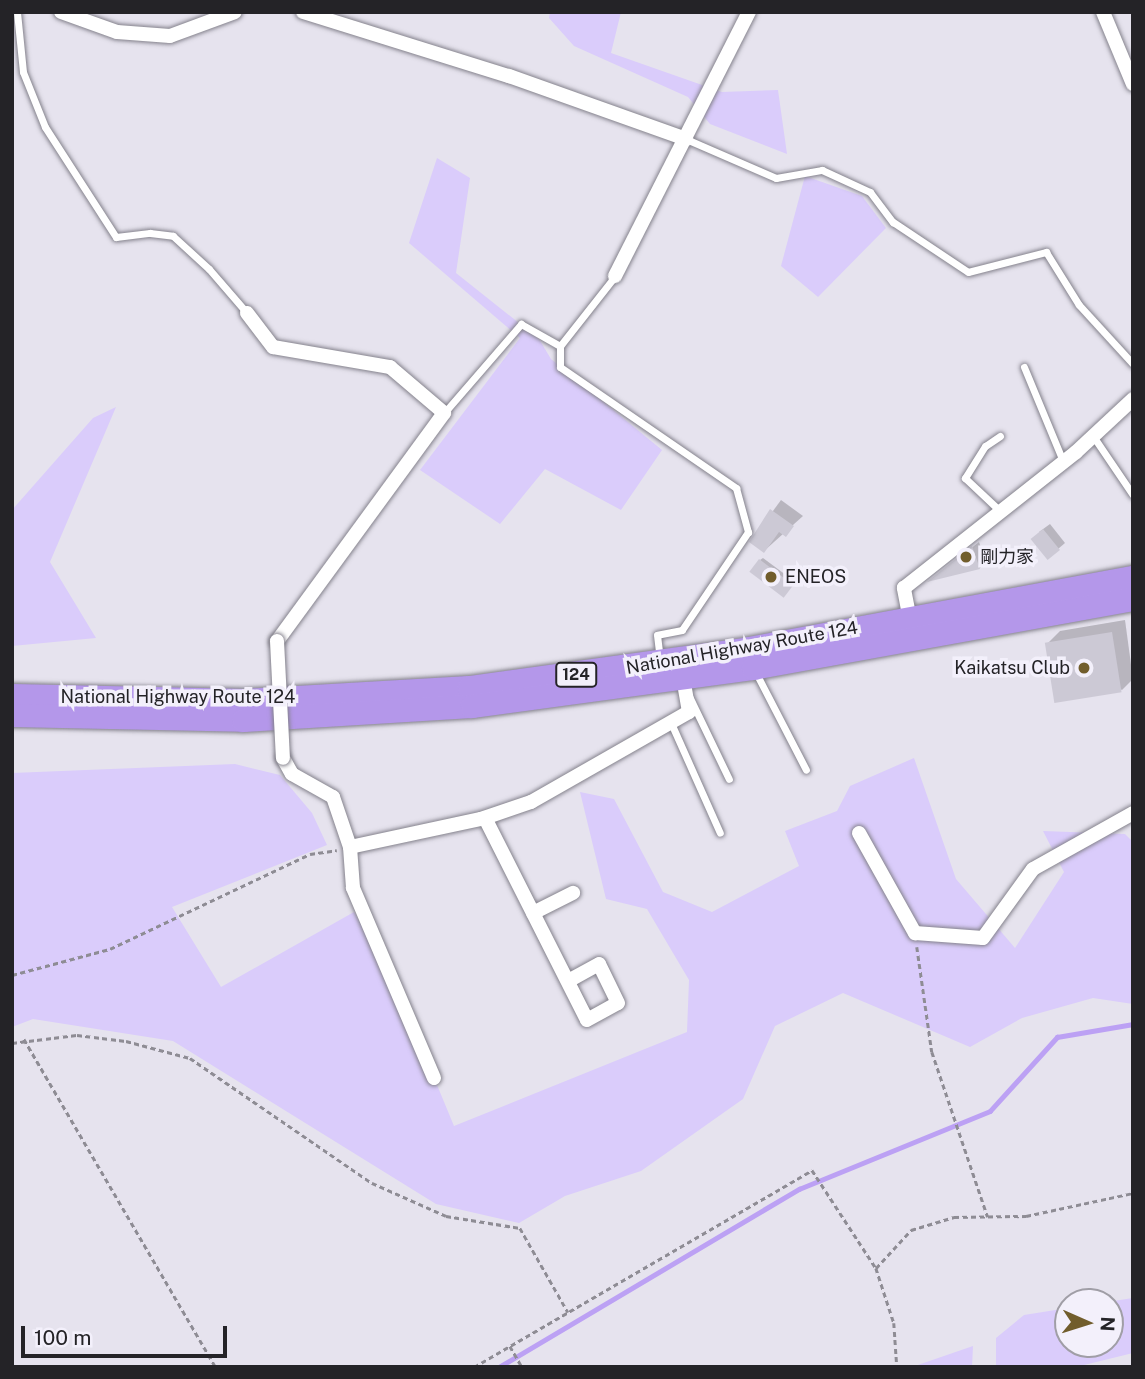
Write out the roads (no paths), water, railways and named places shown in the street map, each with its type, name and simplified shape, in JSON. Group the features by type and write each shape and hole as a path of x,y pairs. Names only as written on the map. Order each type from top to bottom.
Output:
{"highway":[{"name":"National Highway Route 124","path":"12,695 232,700 357,696 753,668 911,628 1133,577"},
{"name":"National Highway Route 124","path":"12,715 112,721 357,716 575,695 911,628 1133,598"}],"street":[{"path":"61,12 117,32 170,36 235,12"},
{"path":"303,12 509,76 686,139"},
{"path":"615,276 749,12"},
{"path":"1103,12 1133,84"},
{"path":"247,313 273,347 390,367 444,413 277,641 283,758 292,774 333,797 350,848 353,888 434,1078"},
{"path":"911,628 904,588 1063,461 1133,399"},
{"path":"350,848 485,818 531,802 689,712 678,673"},
{"path":"859,833 915,933 983,938 1033,869 1133,813"},
{"path":"485,818 568,981"},
{"path":"533,913 573,893"}],"lane":[{"path":"17,12 23,72 46,127 116,237 150,233 173,236 209,269 247,313"},
{"path":"686,139 776,178 822,170 834,175 870,192 893,222 968,272 1046,252 1079,305 1133,364"},
{"path":"615,276 560,346 560,367 736,488 748,532 682,630 657,635 729,779"},
{"path":"444,413 522,324 560,346"},
{"path":"1024,367 1063,461"},
{"path":"1000,436 985,446 965,478 1000,510"},
{"path":"1093,436 1133,495"},
{"path":"753,668 806,770"},
{"path":"671,722 720,833"}],"waterway":[{"path":"499,1367 799,1189 990,1111 1057,1037 1133,1024"}],"place":[{"name":"剛力家","path":"966,557"},
{"name":"ENEOS","path":"771,577"},
{"name":"Kaikatsu Club","path":"1084,668"}]}
